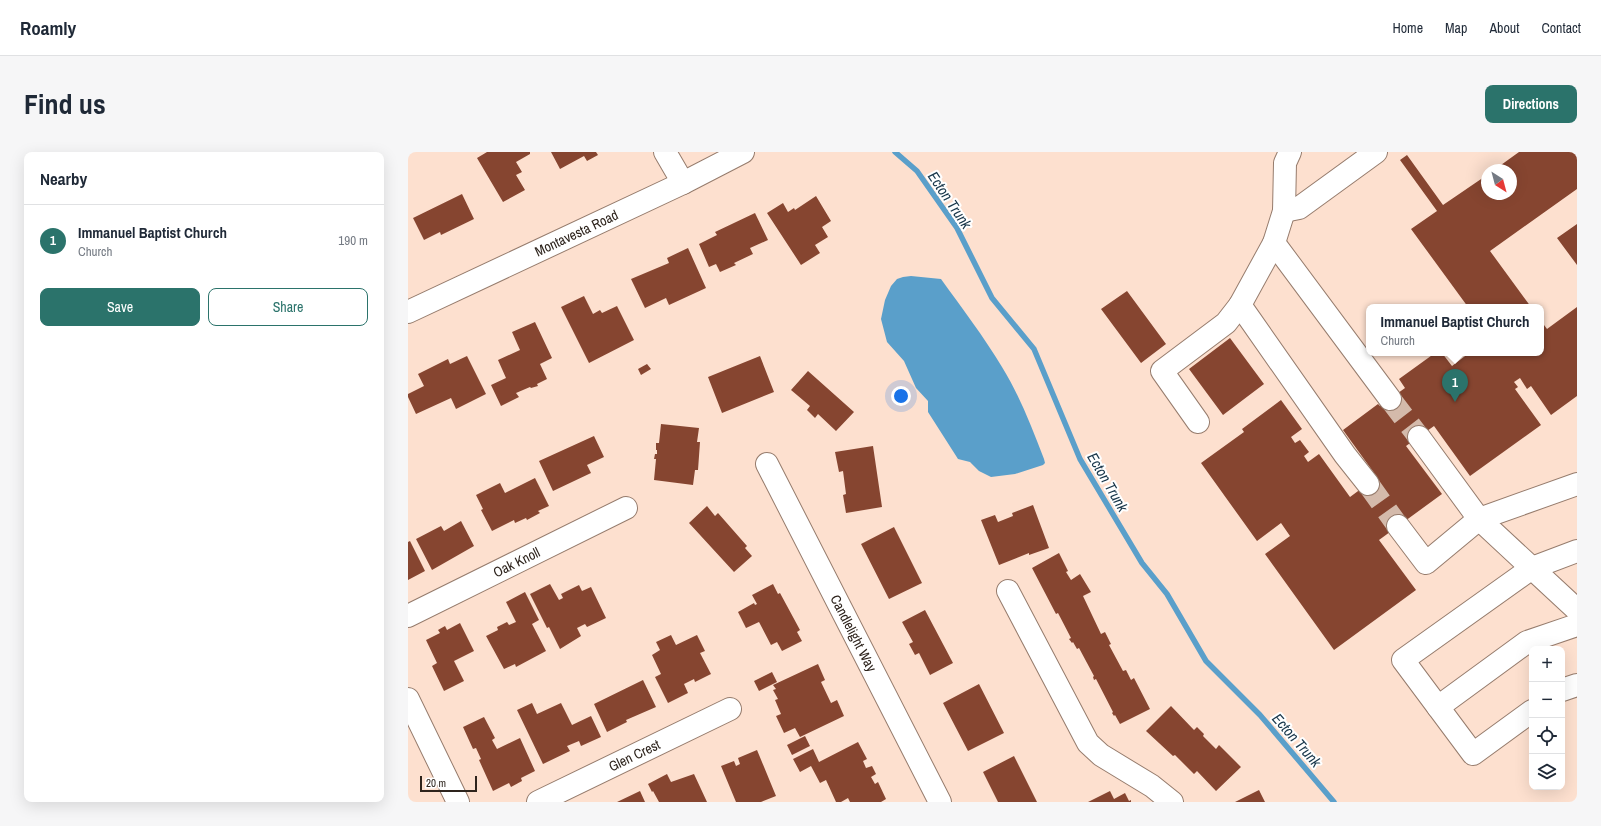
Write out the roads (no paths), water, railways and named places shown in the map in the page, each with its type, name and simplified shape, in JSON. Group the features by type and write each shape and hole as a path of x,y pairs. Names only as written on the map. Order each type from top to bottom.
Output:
{"street":[{"path":"665,152 683,183"},
{"name":"Montavesta Road","path":"409,310 683,183 744,152"},
{"path":"1198,422 1162,371 1226,323 1240,305 1274,243 1284,212 1285,163 1290,152"},
{"path":"1284,212 1299,208 1376,152"},
{"path":"1274,243 1390,399"},
{"path":"1240,305 1345,455 1368,484"},
{"path":"1419,437 1479,519 1577,610"},
{"name":"Candlelight Way","path":"767,464 940,802"},
{"path":"1398,526 1426,563 1479,519 1577,484"},
{"name":"Oak Knoll","path":"408,616 626,508"},
{"path":"1529,713 1473,754 1403,660 1532,568 1577,551"},
{"path":"1008,591 1088,743 1101,755 1152,786 1172,802"},
{"path":"1438,707 1527,642 1577,625"},
{"path":"1565,689 1577,685"},
{"path":"408,699 458,802"},
{"name":"Glen Crest","path":"538,802 730,709"}],"water":[{"path":"911,276 941,279 980,334 1002,367 1020,401 1044,459 1045,463 1043,465 1015,474 991,477 979,471 970,462 958,459 928,412 928,401 916,388 904,361 887,342 881,319 885,300 891,286 897,279"}],"waterway":[{"name":"Ecton Trunk","path":"895,152 917,171 957,228 992,298 1034,349 1080,459 1142,563 1167,594 1206,661 1260,715 1334,802"}],"tunnel":[{"path":"1390,399 1419,437"},
{"path":"1368,484 1398,526"}],"place":[{"name":"Immanuel Baptist Church","path":"1455,402"}]}
